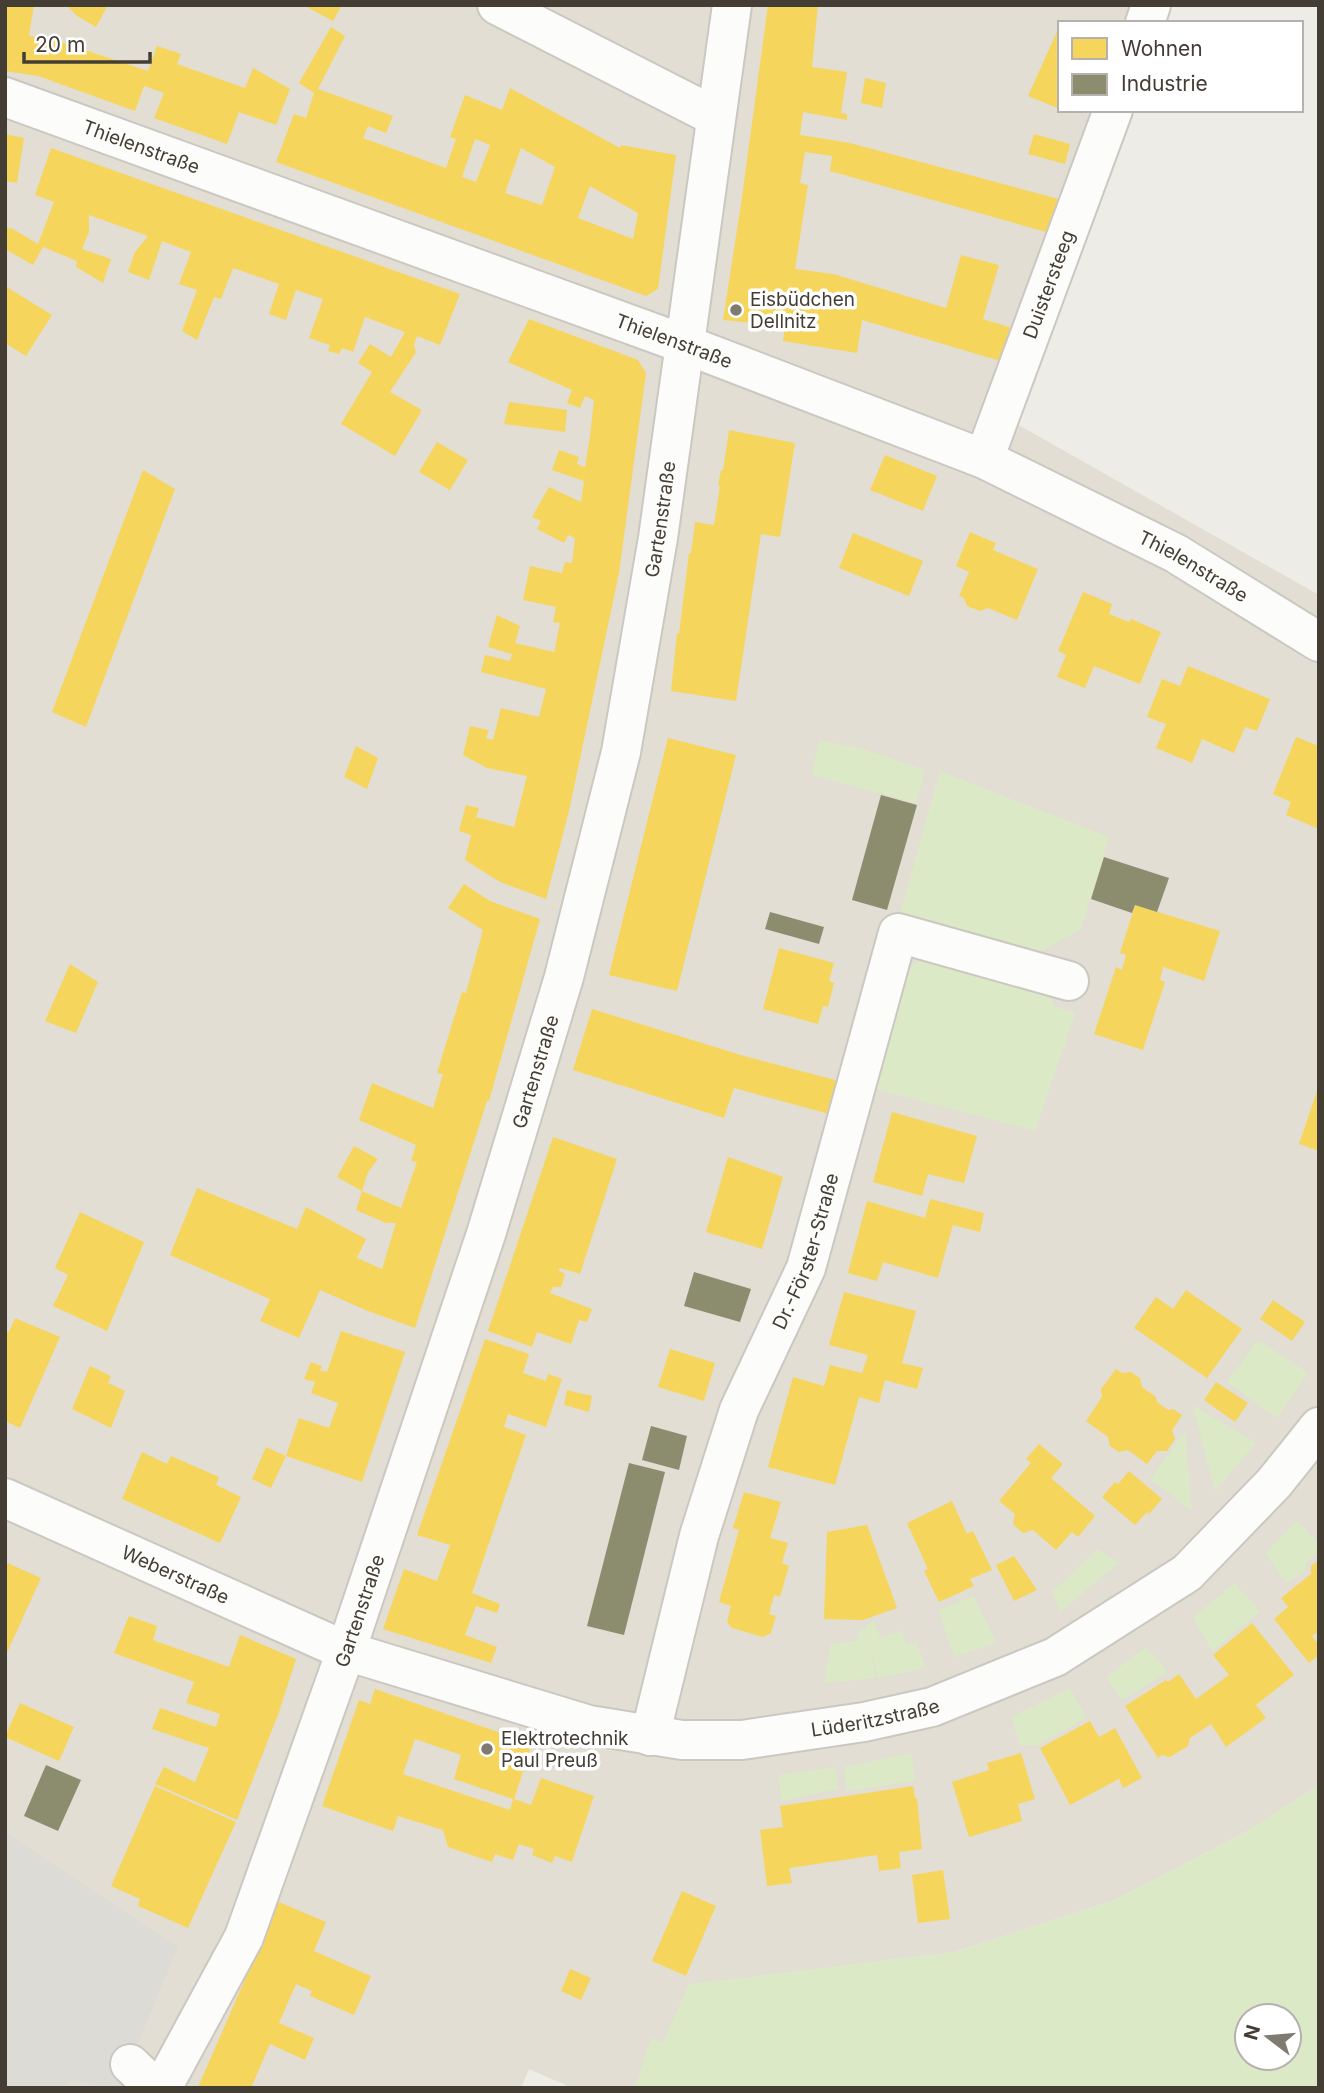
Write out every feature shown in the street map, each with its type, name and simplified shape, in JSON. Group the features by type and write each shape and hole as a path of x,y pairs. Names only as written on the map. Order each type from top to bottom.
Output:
{"street":[{"path":"497,5 716,117"},
{"name":"Gartenstraße","path":"162,2088 244,1937 346,1651 486,1234 567,964 621,752 658,538 732,5"},
{"name":"Thielenstraße","path":"5,97 684,344 984,459 1175,553 1319,642"},
{"name":"Duistersteeg","path":"984,459 1112,112"},
{"name":"Dr.-Förster-Straße","path":"650,1736 699,1536 739,1410 806,1268 898,933 1069,981"},
{"name":"Lüderitzstraße","path":"346,1651 589,1725 682,1741 742,1740 864,1722 932,1707 1055,1657 1186,1573 1274,1483 1319,1427"},
{"name":"Weberstraße","path":"5,1498 346,1651"}],"shaded area":[{"path":"5,5 1151,5 1146,21 1058,21 1058,112 1112,112 1001,415 1319,595 1319,1785 1244,1833 1115,1900 954,1952 849,1965 663,2043 651,2039 635,2088 572,2088 529,2069 521,2088 5,2088"},
{"path":"5,1832 178,1947 119,2088 100,2088 71,2079 65,2088 5,2088"}],"green space":[{"path":"819,740 864,749 925,770 916,803 812,775"},
{"path":"940,771 1109,837 1081,929 1033,956 900,914"},
{"path":"932,953 1047,989 1055,1007 1075,1013 1035,1131 875,1089 908,968"},
{"path":"1258,1340 1308,1373 1277,1418 1227,1382"},
{"path":"1193,1405 1256,1443 1215,1491"},
{"path":"1185,1431 1192,1511 1150,1479"},
{"path":"1297,1520 1319,1543 1319,1550 1306,1563 1305,1572 1286,1583 1265,1553"},
{"path":"1098,1549 1119,1563 1060,1612 1052,1592"},
{"path":"1235,1583 1260,1612 1212,1651 1193,1617"},
{"path":"974,1596 996,1643 954,1657 939,1610"},
{"path":"874,1621 880,1637 902,1631 906,1644 916,1642 926,1668 878,1678 871,1647 875,1678 824,1683 831,1644 857,1641 860,1628 867,1629 867,1624"},
{"path":"1146,1647 1168,1672 1122,1700 1106,1677"},
{"path":"1070,1688 1086,1718 1038,1745 1021,1746 1011,1717"},
{"path":"911,1753 915,1781 847,1791 844,1767"},
{"path":"835,1767 838,1789 781,1801 779,1775"},
{"path":"1319,1785 1319,2088 635,2088 651,2038 663,2043 689,1984 954,1952 1115,1900 1244,1833"}],"building: Wohnen":[{"path":"5,5 34,5 29,36 52,39 148,71 157,46 181,54 177,64 245,88 253,68 290,89 276,125 239,112 227,144 154,118 164,93 144,86 135,111 38,76 5,71"},
{"path":"66,5 108,5 96,27 77,16"},
{"path":"303,5 342,5 333,21"},
{"path":"768,5 818,5 812,67 847,72 841,113 847,114 847,120 803,112 800,135 850,143 1066,201 1053,234 830,171 832,156 805,152 800,183 808,185 795,269 833,274 946,308 961,255 999,265 983,319 1018,330 1007,363 862,320 857,353 783,341 785,326 723,320"},
{"path":"331,27 345,36 318,89 393,116 386,133 368,126 363,138 446,168 456,139 450,137 465,95 502,110 510,88 620,148 621,145 676,155 658,289 646,296 276,162 294,114 306,118 314,93 299,83","holes":["475,139 490,145 476,182 462,177","521,148 555,167 542,205 505,193","590,186 638,213 633,239 578,218"]},
{"path":"1058,29 1058,108 1028,96"},
{"path":"865,78 886,83 882,108 861,103"},
{"path":"5,134 24,138 17,183 5,181"},
{"path":"1034,134 1070,144 1065,164 1028,154"},
{"path":"51,148 460,294 440,345 417,336 414,345 416,352 390,392 422,410 395,456 341,424 372,372 358,363 370,344 391,357 405,332 365,317 353,352 342,348 339,354 328,351 330,345 309,338 323,299 296,290 286,320 269,314 279,284 233,268 221,299 214,297 197,340 182,331 197,290 179,284 191,252 162,241 149,280 128,272 135,252 148,236 89,215 89,232 82,249 111,259 103,283 76,267 77,261 43,247 33,265 5,249 5,227 38,244 54,202 35,195"},
{"path":"5,286 52,315 26,356 5,343"},
{"path":"529,319 638,360 646,373 619,573 569,811 546,899 500,882 465,860 471,835 459,831 466,805 479,808 476,817 514,827 527,776 487,768 463,755 470,726 489,730 486,738 493,740 501,708 539,717 546,689 481,672 485,655 510,661 512,654 488,647 497,615 520,626 515,643 554,652 560,623 553,622 556,607 523,600 530,566 562,573 565,562 572,563 575,538 568,535 564,543 537,529 541,521 532,517 549,487 581,502 584,481 552,470 559,450 579,457 577,464 585,467 594,400 585,396 580,408 567,403 572,390 508,362"},
{"path":"509,402 567,410 565,432 504,424"},
{"path":"729,430 795,443 780,537 761,534 736,701 671,691 677,633 679,634 695,522 714,525 718,486"},
{"path":"437,442 468,460 450,490 419,472"},
{"path":"885,455 937,476 923,511 870,490"},
{"path":"143,470 175,489 86,727 52,712"},
{"path":"970,532 996,543 993,550 1038,569 1017,620 988,608 980,611 967,606 964,598 959,596 969,572 956,566"},
{"path":"853,533 923,561 909,596 839,568"},
{"path":"1083,592 1112,604 1109,614 1129,622 1131,619 1161,632 1140,684 1094,666 1085,688 1057,677 1066,655 1058,651"},
{"path":"1188,666 1270,699 1257,731 1245,727 1234,753 1202,739 1192,763 1156,748 1166,724 1147,717 1162,679 1180,686"},
{"path":"1296,737 1319,746 1319,829 1286,815 1291,802 1273,794"},
{"path":"668,738 736,755 677,991 609,975"},
{"path":"356,746 378,758 367,789 344,777"},
{"path":"464,884 490,901 540,919 489,1101 415,1328 320,1290 299,1338 260,1321 270,1299 170,1255 197,1188 297,1229 306,1207 366,1239 357,1258 382,1269 396,1223 386,1223 356,1210 362,1191 401,1208 417,1162 411,1161 416,1145 359,1120 372,1083 433,1108 443,1074 437,1073 462,992 466,993 483,930 448,908"},
{"path":"1135,905 1220,931 1204,981 1163,967 1160,980 1165,982 1143,1050 1094,1034 1116,967 1122,970 1126,955 1120,953"},
{"path":"779,948 834,963 829,981 834,983 828,1007 823,1006 818,1024 763,1009"},
{"path":"70,964 98,982 76,1033 45,1021"},
{"path":"592,1009 744,1056 839,1081 829,1114 734,1088 724,1118 573,1070"},
{"path":"1319,1088 1319,1151 1299,1144"},
{"path":"892,1112 977,1136 964,1183 928,1174 922,1196 873,1182"},
{"path":"553,1137 617,1159 580,1274 560,1268 558,1270 565,1274 561,1287 553,1287 550,1293 592,1309 587,1322 579,1320 571,1344 537,1332 532,1347 488,1331"},
{"path":"354,1146 378,1159 368,1172 362,1191 337,1177"},
{"path":"728,1157 783,1177 762,1249 706,1232"},
{"path":"930,1199 984,1213 980,1232 953,1225 938,1278 883,1262 877,1281 848,1273 867,1201 925,1218"},
{"path":"80,1212 144,1242 107,1331 53,1306 68,1275 55,1268"},
{"path":"1186,1290 1242,1329 1207,1378 1134,1328 1156,1297 1173,1309"},
{"path":"844,1292 916,1311 902,1363 923,1368 917,1389 885,1380 879,1403 859,1397 835,1485 768,1467 793,1377 824,1386 830,1365 862,1373 868,1355 829,1345"},
{"path":"1273,1300 1305,1322 1292,1341 1260,1319"},
{"path":"15,1318 60,1337 20,1428 5,1421 5,1330 9,1332"},
{"path":"341,1331 405,1352 362,1482 286,1456 299,1418 329,1428 338,1403 311,1393 315,1382 304,1379 311,1362 322,1366 320,1370 327,1372"},
{"path":"485,1339 529,1354 523,1373 546,1381 548,1374 562,1379 546,1427 508,1414 504,1427 526,1435 472,1593 500,1604 497,1613 476,1606 465,1635 497,1647 491,1663 383,1629 404,1569 437,1581 450,1545 417,1535"},
{"path":"670,1349 715,1363 704,1401 658,1387"},
{"path":"90,1366 111,1376 108,1383 125,1391 111,1428 72,1409"},
{"path":"1116,1369 1122,1373 1131,1372 1140,1378 1142,1387 1156,1397 1157,1402 1182,1415 1172,1430 1175,1439 1167,1451 1157,1451 1147,1464 1128,1450 1119,1452 1110,1446 1108,1437 1086,1421 1102,1397 1101,1389"},
{"path":"1216,1382 1248,1403 1235,1422 1204,1400"},
{"path":"567,1390 592,1396 589,1412 564,1405"},
{"path":"1039,1444 1063,1464 1051,1478 1095,1516 1078,1537 1072,1532 1056,1550 1033,1530 1023,1533 1013,1524 1015,1514 999,1501 1031,1463 1026,1459"},
{"path":"266,1447 286,1456 271,1488 252,1479"},
{"path":"142,1452 167,1464 171,1456 219,1477 216,1485 241,1497 220,1543 122,1499"},
{"path":"1129,1471 1162,1499 1135,1525 1102,1497"},
{"path":"744,1492 781,1502 770,1538 788,1543 782,1563 789,1566 780,1597 774,1595 769,1614 776,1616 771,1633 763,1637 732,1628 727,1622 731,1606 719,1602 739,1530 733,1528"},
{"path":"952,1501 967,1534 973,1531 992,1570 970,1579 974,1586 939,1602 924,1571 928,1569 907,1523"},
{"path":"867,1525 897,1608 863,1620 824,1619 827,1532"},
{"path":"1014,1556 1037,1590 1014,1601 996,1565"},
{"path":"1319,1560 1319,1631 1312,1636 1319,1645 1319,1655 1309,1663 1274,1619 1288,1607 1281,1598 1311,1574 1311,1566"},
{"path":"5,1562 41,1578 5,1657"},
{"path":"129,1616 157,1626 153,1640 229,1667 240,1635 296,1659 279,1712 237,1820 155,1784 164,1767 195,1782 209,1748 152,1729 160,1708 216,1727 220,1714 186,1703 194,1682 114,1653"},
{"path":"1252,1623 1294,1675 1256,1705 1266,1718 1226,1747 1211,1724 1190,1738 1188,1746 1170,1757 1162,1755 1158,1758 1125,1706 1179,1674 1196,1699 1229,1675 1213,1655"},
{"path":"375,1689 532,1744 514,1799 531,1805 541,1778 594,1796 572,1862 555,1856 552,1863 532,1855 534,1849 519,1844 513,1860 495,1854 492,1862 448,1847 443,1830 398,1816 393,1831 322,1806 359,1700 370,1704","holes":["415,1739 461,1755 454,1779 513,1799 510,1810 403,1774"]},
{"path":"20,1703 74,1727 59,1761 5,1737"},
{"path":"1090,1721 1099,1737 1115,1728 1142,1778 1123,1788 1119,1779 1070,1805 1040,1748"},
{"path":"1021,1753 1035,1799 1018,1804 1022,1821 969,1837 952,1782 989,1770 987,1763"},
{"path":"155,1786 236,1822 188,1928 138,1906 140,1899 111,1886"},
{"path":"913,1786 917,1798 922,1849 899,1852 901,1868 879,1871 877,1855 789,1868 792,1883 767,1886 760,1830 783,1827 780,1806"},
{"path":"943,1870 950,1919 918,1923 912,1875"},
{"path":"682,1891 716,1906 686,1976 652,1961"},
{"path":"279,1902 326,1922 314,1951 371,1976 354,2015 310,1996 312,1991 296,1984 279,2023 314,2038 305,2060 270,2044 251,2088 199,2088 198,2087"},
{"path":"570,1969 591,1978 581,2000 561,1991"}],"building: Industrie":[{"path":"881,795 917,805 887,910 852,900"},
{"path":"1104,857 1169,878 1157,912 1135,905 1132,913 1091,899"},
{"path":"770,912 824,927 819,944 765,929"},
{"path":"694,1272 751,1289 740,1322 684,1306"},
{"path":"651,1426 687,1436 679,1470 642,1460"},
{"path":"629,1463 665,1472 624,1635 587,1626"},
{"path":"46,1765 81,1780 58,1831 24,1816"}],"place":[{"name":"Eisbüdchen Dellnitz","path":"736,310"},
{"name":"Elektrotechnik Paul Preuß","path":"487,1749"}]}
